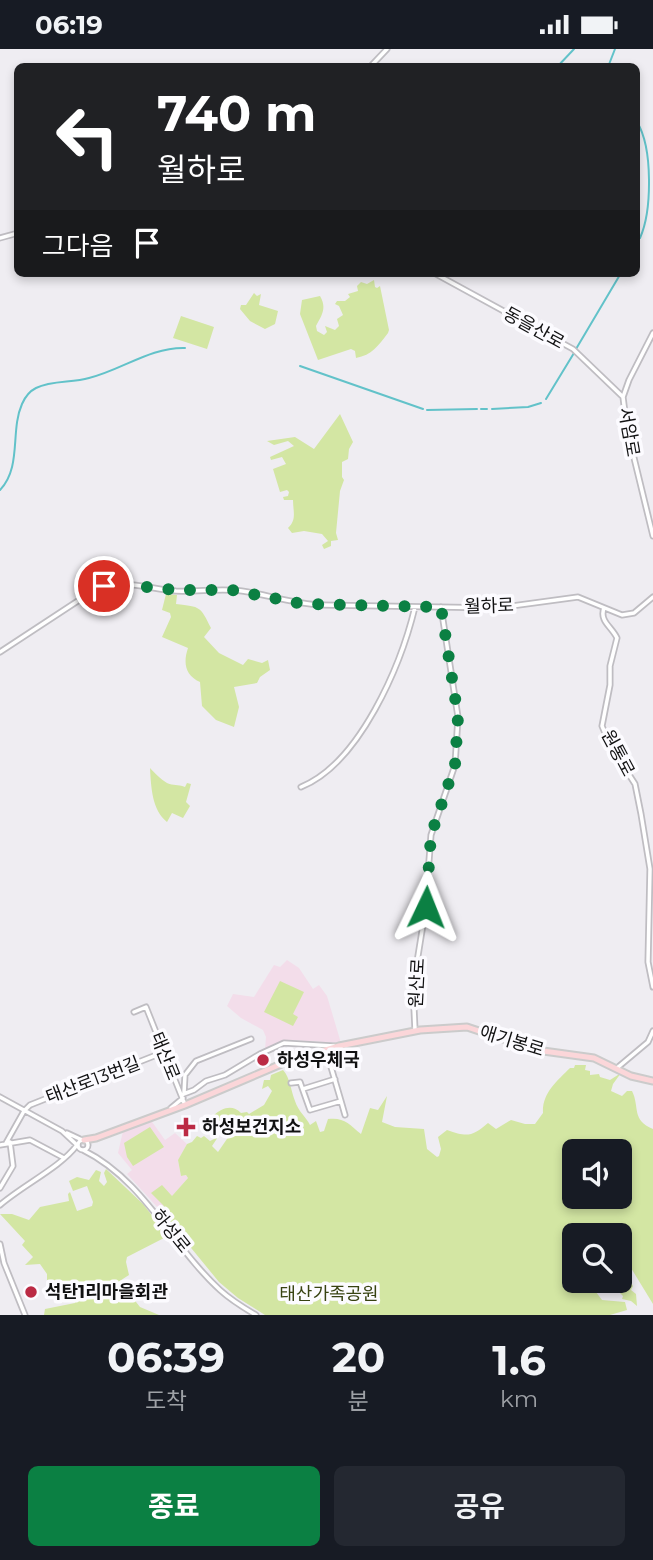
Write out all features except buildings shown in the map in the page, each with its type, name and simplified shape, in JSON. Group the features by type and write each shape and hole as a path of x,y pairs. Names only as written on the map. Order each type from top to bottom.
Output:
{"main road":[{"name":"애기봉로","path":"84,1145 171,1109 183,1098 339,1046 415,1030 467,1027 497,1039 546,1052 594,1058 631,1076 653,1081"}],"street":[{"path":"374,63 387,49"},
{"name":"동을산로","path":"441,277 573,349 623,397"},
{"name":"서암로","path":"653,333 623,397 627,429 653,536"},
{"name":"월하로","path":"0,652 96,589 110,584 175,590 232,590 303,604 497,608 578,597 618,614 629,614 638,610 653,597"},
{"path":"301,787 336,764 373,712 401,655 415,607"},
{"name":"원산로","path":"415,1030 413,987 425,912 431,835 455,765 458,733 458,717 441,607"},
{"name":"원통로","path":"604,608 604,620 617,638 610,666 610,685 602,726 610,745 635,784 650,869 648,962 653,987"},
{"name":"태산로","path":"134,1012 146,1007 183,1098"},
{"path":"617,1068 648,1042 653,1031"},
{"name":"태산로","path":"183,1098 185,1075 198,1060 251,1039"},
{"path":"183,1098 206,1081 227,1074 284,1043 339,1046"},
{"path":"326,1050 345,1115"},
{"name":"태산로13번길","path":"24,1111 30,1105 164,1052"},
{"path":"303,1089 335,1079"},
{"path":"291,1083 299,1081 310,1110 341,1101"},
{"path":"0,1097 84,1145"},
{"path":"0,1188 13,1166 8,1143 24,1111"},
{"path":"62,1131 78,1145 84,1145"},
{"path":"0,1145 34,1141 64,1159"},
{"path":"70,1154 78,1145"},
{"path":"0,1205 20,1188 84,1145"},
{"name":"하성로","path":"84,1145 137,1192 219,1289 256,1315"},
{"path":"0,1244 4,1263 25,1315"}],"shaded area":[{"path":"287,960 299,968 313,989 319,985 327,996 341,1043 289,1040 265,1050 266,1037 263,1030 241,1018 227,1006 233,994 254,997 274,965 280,967"},
{"path":"150,1119 165,1140 175,1133 187,1144 178,1160 181,1176 186,1175 188,1178 160,1210 127,1174 132,1170 118,1153 123,1131"}],"green space":[{"path":"374,280 375,287 380,286 388,333 374,349 362,357 356,358 355,351 351,349 318,360 300,314 302,300 320,296 323,308 316,326 317,331 324,335 327,332 325,326 335,330 339,326 337,319 343,315 335,304 337,301 345,301 350,297 348,294 358,291 357,286 361,282 367,284"},
{"path":"254,293 257,296 261,294 259,305 278,311 275,324 265,329 250,321 240,309"},
{"path":"181,316 214,327 207,349 173,338"},
{"path":"340,414 353,442 348,459 342,462 344,480 340,491 336,533 338,540 331,541 331,546 324,549 322,545 328,541 322,534 304,531 292,533 288,528 294,519 293,500 284,500 283,497 288,496 289,492 280,492 273,469 286,464 282,457 271,460 270,457 294,446 288,441 274,445 267,441 295,437 314,449"},
{"path":"166,594 177,595 176,604 195,607 202,612 211,628 204,637 219,653 243,665 248,659 262,663 268,660 270,670 260,677 257,683 234,687 239,707 234,727 216,720 202,706 200,682 191,676 186,668 188,648 162,637 171,617 170,613 162,610"},
{"path":"150,768 167,783 185,787 187,783 191,784 186,802 190,806 183,818 172,813 167,822 158,811 153,798"},
{"path":"280,981 304,992 293,1014 298,1017 293,1026 264,1012"},
{"name":"태산가족공원","path":"586,1065 585,1070 590,1071 590,1075 599,1074 600,1077 610,1080 621,1073 611,1091 622,1096 627,1091 632,1091 639,1117 653,1129 653,1304 632,1270 632,1223 562,1223 562,1293 597,1293 602,1300 625,1302 627,1310 610,1315 265,1315 219,1282 160,1210 164,1206 151,1193 162,1185 172,1196 188,1178 186,1175 181,1176 178,1160 187,1144 197,1136 204,1136 210,1141 218,1137 212,1146 218,1152 229,1136 213,1116 223,1109 231,1108 249,1114 264,1105 272,1091 268,1086 262,1089 264,1080 270,1080 271,1075 283,1070 298,1108 310,1125 316,1121 320,1132 324,1131 328,1119 338,1119 361,1134 370,1108 378,1110 387,1096 382,1122 395,1127 424,1129 427,1149 437,1157 441,1149 438,1137 447,1130 469,1134 488,1123 496,1129 511,1120 535,1124 543,1113 545,1099 551,1088 570,1068"},
{"path":"150,1127 164,1147 133,1166 127,1157 124,1143"},
{"path":"106,1169 143,1204 165,1232 164,1238 127,1257 129,1275 115,1284 125,1288 140,1307 159,1315 44,1315 45,1309 75,1303 73,1290 64,1284 47,1280 47,1274 40,1264 25,1265 33,1257 22,1245 25,1241 0,1214 12,1214 29,1220 40,1207 69,1201 70,1192 77,1211 92,1206 87,1186 73,1191 69,1181 77,1177 89,1180 96,1170 101,1172 99,1181 104,1186 107,1182 104,1173"},
{"path":"632,1291 636,1294 637,1306 622,1299 620,1293 632,1293"}],"waterway":[{"path":"561,63 574,49"},
{"path":"610,63 615,49"},
{"path":"640,129 646,147 649,180 647,212 640,238"},
{"path":"576,349 619,277"},
{"path":"0,490 11,471 23,401 32,391 49,384 82,380 160,351 185,348"},
{"path":"546,399 574,353"},
{"path":"300,366 423,409"},
{"path":"492,409 528,407 541,403"},
{"path":"427,410 477,409"},
{"path":"481,409 487,409"}],"place":[{"name":"하성우체국","path":"263,1060"},
{"name":"하성보건지소","path":"186,1127"},
{"name":"석탄1리마을회관","path":"31,1292"}],"route":[{"path":"104,586 118,584 175,590 244,591 303,604 441,607 458,717 458,733 455,765 433,824 426,907"}]}
